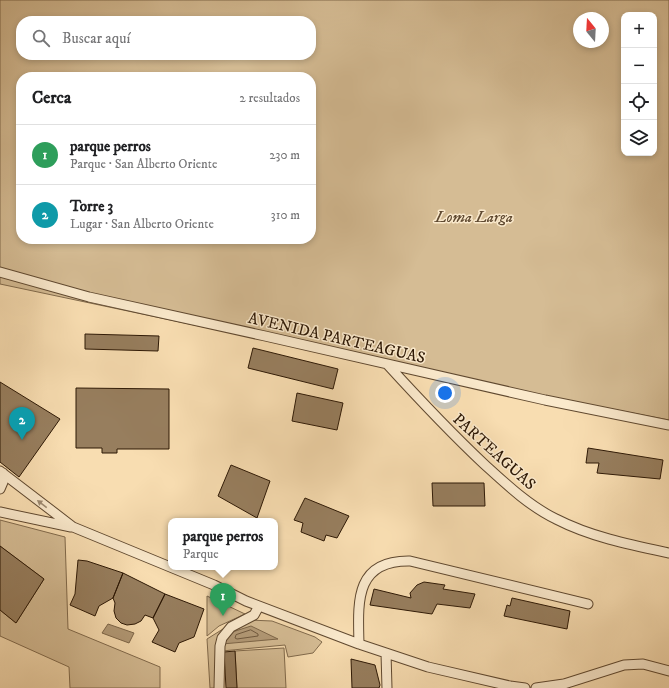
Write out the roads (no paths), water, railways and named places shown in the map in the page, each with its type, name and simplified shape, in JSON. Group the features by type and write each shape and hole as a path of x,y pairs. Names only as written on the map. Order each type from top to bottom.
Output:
{"street":[{"name":"AVENIDA PARTEAGUAS","path":"0,272 89,297 545,400 669,424"},
{"name":"PARTEAGUAS","path":"387,364 429,410 469,450 508,486 532,504 555,519 582,531 612,540 669,553"},
{"path":"0,489 3,482 1,472"},
{"path":"1,472 73,528"},
{"path":"0,512 73,528 168,566"},
{"path":"359,644 358,603 360,593 365,582 380,566 399,561 417,563 588,604"},
{"path":"177,570 259,606 359,644 428,667 510,686 525,688"},
{"path":"218,688 220,646 222,638 231,627 254,615 259,606"},
{"path":"386,653 387,688"},
{"path":"536,688 564,684 624,665 643,664 669,671"}],"water":[{"path":"108,624 134,633 129,643 102,633"},
{"path":"251,626 278,639 222,644 226,634"}],"place":[{"name":"Torre 3","path":"22,440"},
{"name":"parque perros","path":"223,616"}],"park label":[{"name":"Loma Larga","path":"474,216"}]}
